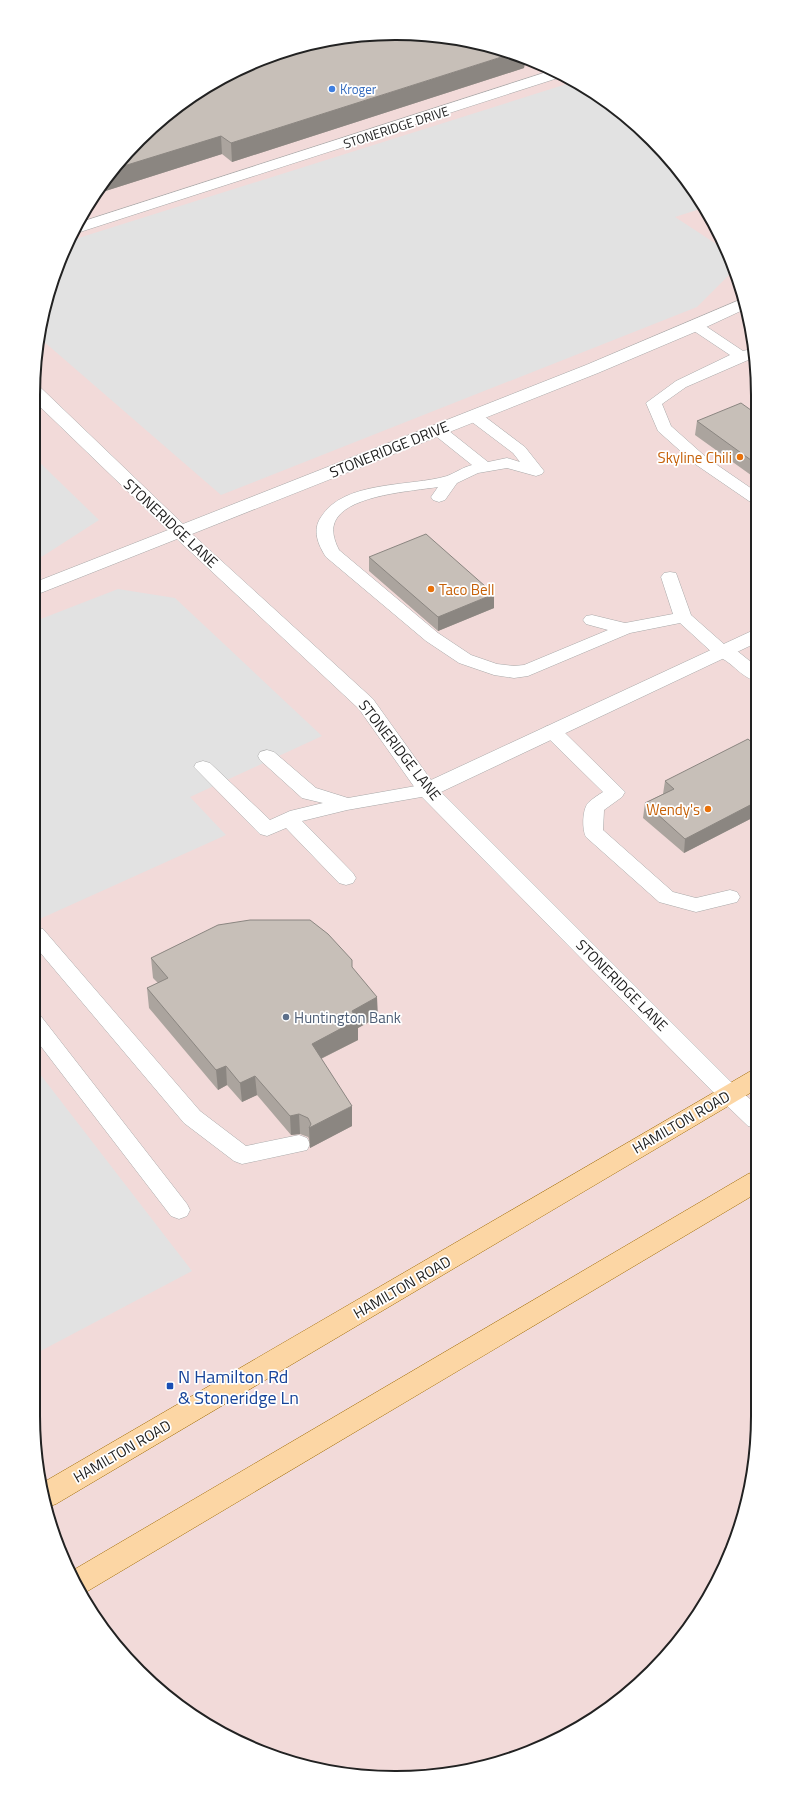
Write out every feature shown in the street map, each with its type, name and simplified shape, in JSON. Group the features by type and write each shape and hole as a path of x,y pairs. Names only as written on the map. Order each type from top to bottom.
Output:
{"main road":[{"name":"HAMILTON ROAD","path":"49,1493 751,1081"},
{"path":"81,1581 751,1185"}],"street":[{"name":"STONERIDGE DRIVE","path":"83,226 550,76"},
{"name":"STONERIDGE DRIVE","path":"40,587 474,416 696,326 740,306"},
{"name":"STONERIDGE LANE","path":"40,398 180,532 366,704 428,790 729,1094 751,1114"},
{"path":"428,790 751,638"}],"lane":[{"path":"696,326 743,356"},
{"path":"743,356 681,384 654,404 664,428 701,461 751,495"},
{"path":"474,416 518,450 536,471 507,463 474,469 451,480 384,492 341,505 330,515 325,527 326,540 332,553 432,637 465,659 494,669 514,672 528,670 625,629 683,618"},
{"path":"438,430 485,467"},
{"path":"439,497 451,480"},
{"path":"670,577 683,618 751,671"},
{"path":"592,620 625,629"},
{"path":"552,731 615,792 595,808 593,832 666,897 696,905 730,897"},
{"path":"267,756 309,793 348,804"},
{"path":"203,767 267,829 297,816 348,804 428,790"},
{"path":"288,820 346,878"},
{"path":"40,939 192,1117 242,1155 299,1144"},
{"path":"40,1030 179,1210"}],"shaded area":[{"path":"499,55 532,67 593,100 630,128 663,161 691,198 714,238 732,281 744,326 748,349 751,396 751,1416 748,1462 744,1485 732,1530 714,1573 691,1613 678,1632 647,1667 612,1698 593,1711 553,1734 510,1752 465,1764 442,1768 396,1771 349,1768 326,1764 303,1759 259,1744 198,1711 179,1698 144,1667 113,1632 100,1613 67,1552 52,1508 47,1485 43,1462 40,1416 41,372 43,349 52,303 67,259 100,198 113,179 136,153"},
{"path":"566,84 612,113 647,144 663,161 678,179 698,210 675,217 717,245 730,274 697,307 221,495 44,342 52,303 67,259 77,239"},
{"path":"40,463 99,520 40,557"},
{"path":"118,589 175,598 322,736 190,797 226,835 40,919 40,619"},
{"path":"40,1074 192,1271 40,1351"}],"building":[{"name":"Kroger","path":"396,40 442,43 488,52 503,57 231,143 221,136 124,166 161,128 198,100 259,67 303,52 349,43"},
{"path":"741,403 751,410 751,460 697,421"},
{"name":"Taco Bell","path":"426,534 494,594 438,617 369,557"},
{"name":"Wendy's","path":"748,739 751,742 751,805 685,839 645,803 674,789 665,781"},
{"path":"250,920 310,920 328,934 352,960 352,967 377,997 352,1011 357,1020 312,1044 352,1106 309,1128 311,1124 308,1118 299,1114 290,1116 255,1076 240,1083 226,1066 216,1070 147,988 168,978 151,958 218,925"}],"place":[{"name":"Kroger","path":"332,89"},
{"name":"Skyline Chili","path":"740,457"},
{"name":"Taco Bell","path":"431,589"},
{"name":"Wendy's","path":"708,809"},
{"name":"Huntington Bank","path":"286,1017"},
{"name":"N Hamilton Rd & Stoneridge Ln","path":"170,1386"}]}
